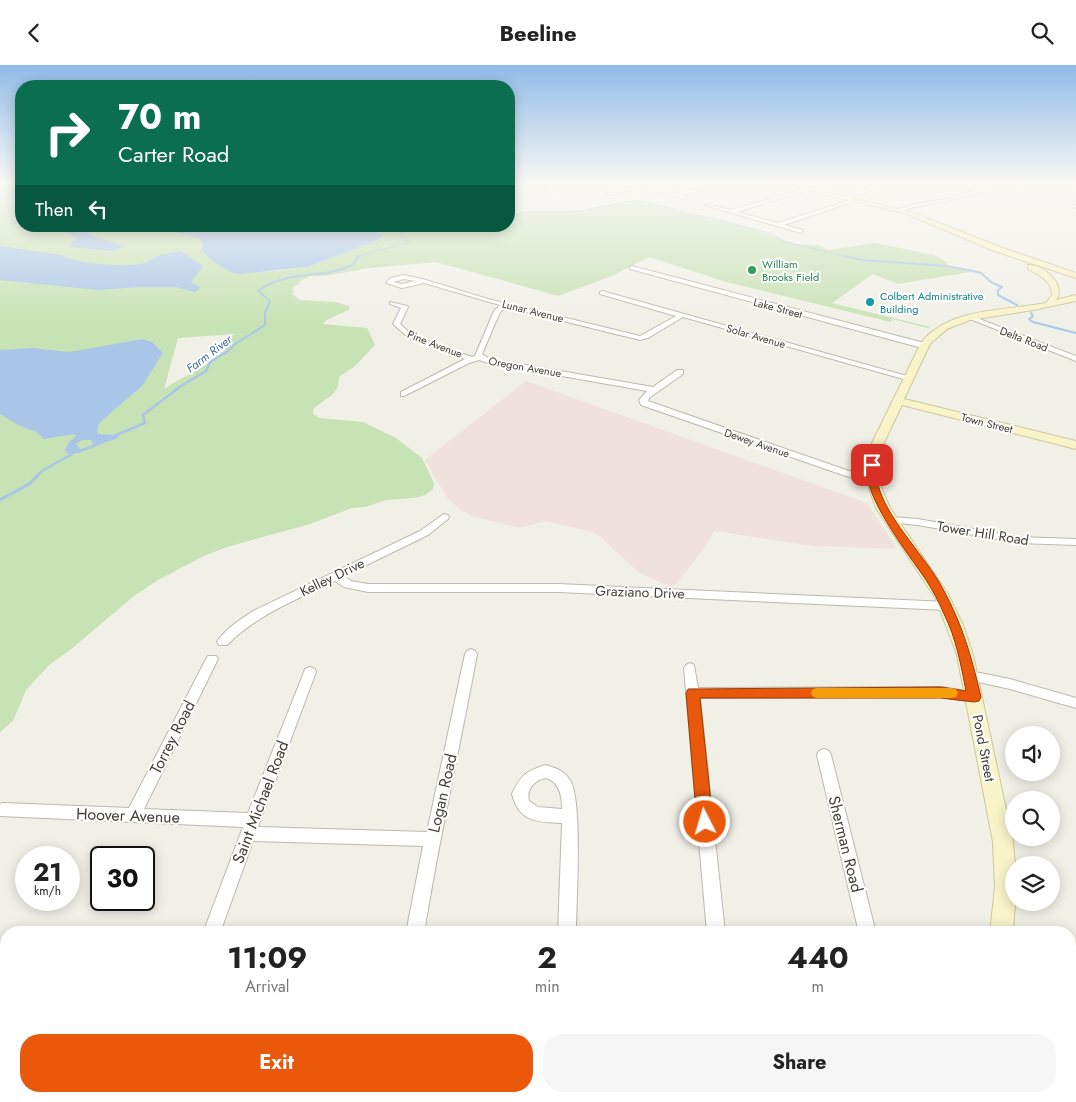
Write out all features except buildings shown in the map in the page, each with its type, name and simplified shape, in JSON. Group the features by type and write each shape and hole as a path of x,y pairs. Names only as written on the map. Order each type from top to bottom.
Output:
{"main road":[{"path":"953,230 997,249 1076,276"},
{"path":"997,249 1035,270 1052,282 1057,292 1050,303"},
{"name":"Pond Street","path":"1050,303 1076,290"},
{"name":"Pond Street","path":"1002,926 1005,903 1004,857 970,676 959,635 933,581 891,521 878,497 872,480 872,465 874,451 930,338 941,329 972,318 1076,297"},
{"name":"Town Street","path":"899,401 1076,445"}],"street":[{"name":"Lake Street","path":"632,268 925,346"},
{"name":"Lunar Avenue","path":"424,281 505,304 643,338 682,315"},
{"name":"Solar Avenue","path":"602,293 910,378"},
{"name":"Pine Avenue","path":"392,303 405,307 396,322 398,327 411,337 475,358"},
{"path":"475,358 497,311 505,304"},
{"name":"Delta Road","path":"972,318 1076,359"},
{"name":"Oregon Avenue","path":"404,394 475,358 654,390"},
{"path":"654,390 680,372"},
{"name":"Dewey Avenue","path":"654,390 646,396 643,402 649,406 827,467 872,480"},
{"name":"Kelley Drive","path":"223,642 236,629 257,615 424,533 444,517"},
{"name":"Tower Hill Road","path":"891,521 918,522 1009,539 1076,542"},
{"name":"Graziano Drive","path":"335,576 348,584 368,588 558,588 947,607"},
{"name":"Logan Road","path":"416,926 432,839 446,781 471,654"},
{"name":"Torrey Road","path":"133,815 212,659"},
{"path":"690,668 715,926"},
{"name":"Saint Michael Road","path":"214,926 310,672"},
{"path":"970,676 1010,684 1076,703"},
{"path":"693,693 941,692 974,697"},
{"name":"Sherman Road","path":"824,755 866,926"},
{"name":"Hoover Avenue","path":"3,811 133,815 250,827 432,839"},
{"path":"567,926 570,816"}],"shaded area":[{"path":"526,381 867,503 897,549 813,546 714,531 703,550 676,584 669,586 638,572 601,537 591,532 546,521 519,528 472,516 462,511 447,498 425,460"}],"green space":[{"path":"0,230 176,232 200,239 203,244 204,254 234,273 277,271 307,267 381,238 378,232 515,232 515,230 755,230 795,244 819,245 828,250 875,243 934,255 947,262 946,266 976,271 898,284 873,274 832,303 930,327 928,328 892,319 891,322 726,282 649,257 612,276 558,296 436,262 369,268 325,276 311,276 300,281 300,283 292,288 294,291 292,294 300,300 336,302 349,306 350,309 325,321 323,324 367,328 375,345 355,366 339,377 338,387 332,395 314,408 313,414 320,418 363,422 396,438 422,458 434,483 433,489 425,495 414,498 386,500 365,507 352,508 310,524 227,547 204,556 158,580 134,596 70,650 49,665 26,690 13,721 0,732","holes":["235,334 225,340 228,346 198,370 164,389 178,338"]}],"water":[{"path":"68,232 87,232 93,236 124,246 112,251 71,247 70,245 76,239"},
{"path":"176,232 376,232 383,236 375,241 307,267 238,274 214,262 205,254 202,251 203,244 200,239"},
{"path":"0,246 61,255 89,263 114,265 145,263 158,256 181,251 203,266 191,282 200,287 199,290 194,292 176,287 99,290 0,280"},
{"path":"143,339 152,342 163,353 142,386 99,423 97,434 119,436 116,439 94,446 91,440 82,440 76,444 81,450 80,452 69,455 65,450 69,442 76,436 75,434 44,439 36,432 18,425 0,414 0,350 32,348 69,352"}],"waterway":[{"name":"Farm River","path":"759,230 769,233 786,242 851,258"},
{"name":"Farm River","path":"358,258 409,242 399,235 404,232"},
{"path":"372,242 380,248"},
{"name":"Farm River","path":"846,256 862,260 946,266 981,273 991,282 1002,287 998,290 998,295 1017,305"},
{"name":"Farm River","path":"225,354 235,344 265,325 265,313 270,301 258,291 268,284 280,280 342,269 352,265 358,258"},
{"name":"Farm River","path":"1031,313 1033,316 1029,319 1033,322 1076,333"},
{"name":"Farm River","path":"114,436 145,423 143,415 181,386 206,371 210,362 226,352"},
{"name":"Farm River","path":"78,452 98,444"},
{"name":"Farm River","path":"0,500 29,484 42,471 72,454"}],"slow traffic":[{"path":"817,693 951,693"}],"place":[{"name":"William Brooks Field","path":"752,270"},
{"name":"Colbert Administrative Building","path":"870,302"}],"route":[{"path":"705,822 693,693 941,692 974,697 965,655 951,615 933,581 883,507 874,486 872,465"}]}
